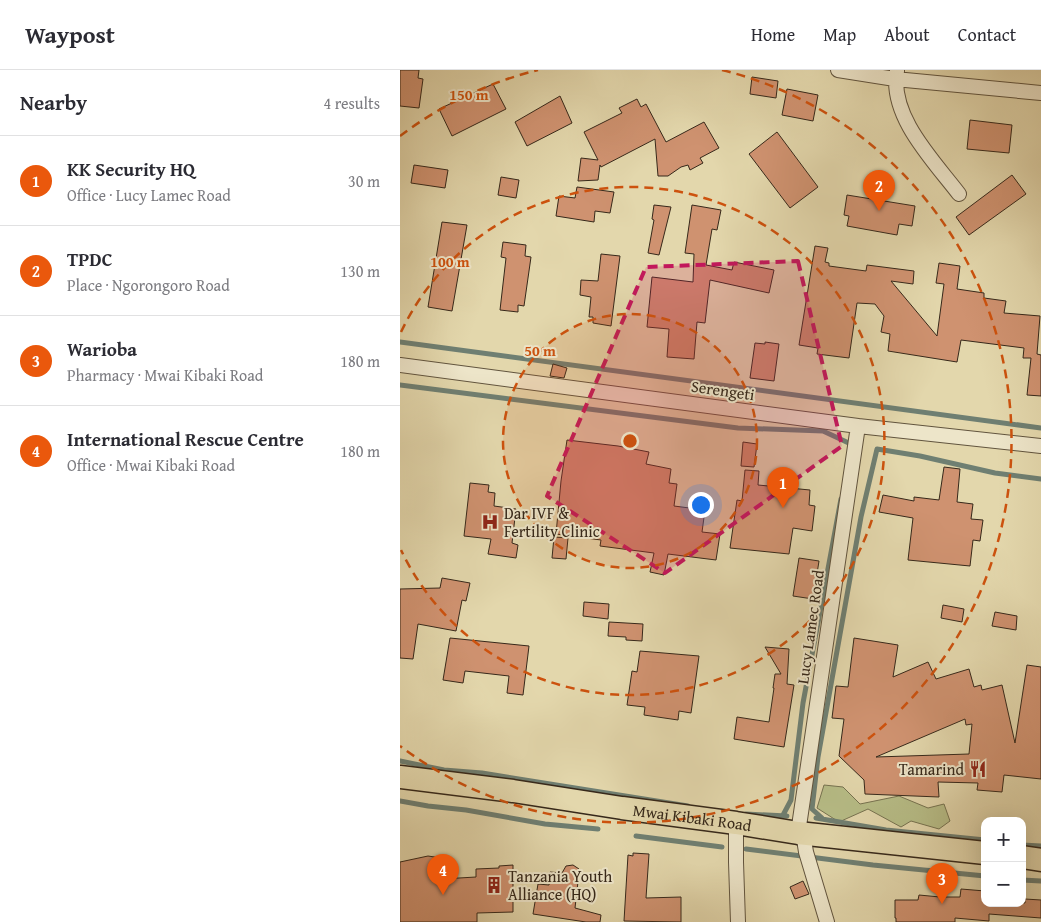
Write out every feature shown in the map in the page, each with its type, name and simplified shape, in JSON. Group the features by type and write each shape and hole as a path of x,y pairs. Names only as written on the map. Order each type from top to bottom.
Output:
{"main road":[{"name":"Mwai Kibaki Road","path":"400,777 736,823 802,839 981,853"},
{"path":"1026,858 1041,860"}],"street":[{"path":"838,70 896,74 1041,92"},
{"path":"896,74 898,104 908,128 958,194"},
{"name":"Serengeti","path":"400,365 858,426 1041,446"},
{"name":"Lucy Lamec Road","path":"802,839 858,426"},
{"path":"736,823 738,922"},
{"path":"802,839 827,922"}],"highlighted area":[{"path":"798,261 842,446 665,573 547,496 646,267"}],"green space":[{"path":"824,785 843,787 860,804 899,796 928,808 944,804 950,821 939,829 911,821 901,827 868,809 839,822 817,808"}],"building":[{"path":"400,70 419,70 418,78 423,79 419,108 400,106"},
{"path":"752,77 778,81 776,98 750,94"},
{"path":"493,84 506,109 452,136 439,109"},
{"path":"787,89 818,95 813,121 782,115"},
{"path":"560,96 572,123 527,146 515,122"},
{"path":"637,99 641,107 646,104 666,142 704,122 719,148 700,158 703,163 690,170 688,165 681,167 668,176 658,176 655,139 601,167 600,165 598,180 578,181 581,158 598,160 584,132 622,113 619,108"},
{"path":"970,120 1012,125 1009,153 967,149"},
{"path":"777,132 818,187 790,208 749,154"},
{"path":"414,165 448,170 445,188 411,183"},
{"path":"1012,175 1026,194 969,235 956,217"},
{"path":"501,177 519,180 516,198 498,195"},
{"path":"577,187 614,192 610,213 595,211 594,222 556,216 559,196 575,198"},
{"path":"847,195 915,206 912,226 899,224 897,235 847,226 849,216 844,215"},
{"path":"654,205 671,207 659,255 648,253 654,220 652,219"},
{"path":"692,205 721,210 717,230 712,229 706,265 732,270 734,262 774,270 769,293 710,280 705,323 697,322 694,359 667,357 669,329 647,327 652,277 693,282 694,254 685,253"},
{"path":"442,222 467,225 452,311 428,307"},
{"path":"503,242 526,245 525,256 531,257 524,306 518,305 518,312 500,310 506,258 501,257"},
{"path":"815,246 828,248 825,262 829,263 829,266 866,271 867,265 914,271 913,284 891,281 937,336 944,284 936,283 939,263 960,266 957,289 984,293 984,298 1006,301 1004,313 1040,316 1037,354 1041,355 1041,396 1027,395 1031,358 1023,358 1024,348 961,340 957,362 888,351 890,334 881,332 884,316 875,304 857,303 849,358 817,354 818,348 799,345"},
{"path":"601,254 620,256 611,326 593,323 593,317 589,317 591,297 580,295 581,280 598,281"},
{"path":"765,342 779,344 774,381 750,378 755,343 765,344"},
{"path":"553,364 567,368 564,378 550,376"},
{"path":"567,440 649,452 646,464 671,469 669,483 677,484 674,506 705,510 702,532 720,534 716,560 668,554 664,575 650,572 654,553 600,546 601,540 556,534"},
{"path":"743,442 757,444 754,467 741,466"},
{"path":"944,467 960,469 957,502 973,504 971,519 983,520 980,541 973,540 970,566 908,560 913,518 879,512 883,495 914,501 914,497 939,500"},
{"path":"745,470 759,471 758,485 810,490 809,505 815,506 812,531 793,528 789,554 730,548 737,500 742,501"},
{"name":"Dar IVF & Fertility Clinic","path":"470,483 489,485 488,492 495,493 494,506 516,509 512,543 518,545 516,558 488,554 491,539 464,536"},
{"path":"554,537 568,538 566,559 552,558"},
{"path":"799,558 819,561 813,599 793,596"},
{"path":"442,578 470,583 466,601 462,600 456,631 418,624 413,659 400,658 400,589 440,588"},
{"path":"584,602 609,604 608,619 583,616"},
{"path":"943,605 964,609 962,622 941,618"},
{"path":"995,612 1017,616 1016,630 992,626"},
{"path":"609,622 643,624 642,641 626,640 626,637 608,636"},
{"path":"450,638 529,646 523,695 507,693 509,676 465,671 463,683 443,680"},
{"path":"854,638 898,645 893,677 928,662 936,679 969,669 974,687 981,685 982,690 1002,685 1015,743 1027,665 1041,667 1041,779 1004,775 1002,792 977,790 978,783 938,782 939,797 865,794 864,780 839,756 844,719 832,718 836,686 848,687","holes":["965,719 966,725 972,724 969,754 876,757"]},
{"path":"765,647 789,649 787,684 794,685 784,747 734,739 737,717 769,722 775,674 781,674"},
{"path":"640,651 699,656 691,713 679,711 678,720 644,715 645,707 627,705 632,671 637,672"},
{"path":"633,853 649,854 646,898 681,897 681,922 624,921 628,855 633,856"},
{"path":"428,856 441,858 442,879 476,877 476,869 513,865 513,912 477,913 477,922 400,922 400,862"},
{"path":"573,865 579,869 575,908 601,915 600,922 586,922 533,914 538,884 549,885 550,872 562,873 566,866"},
{"path":"803,881 809,894 795,899 790,887"},
{"path":"961,889 981,891 981,907 1026,907 1026,899 1041,900 1041,918 989,914 989,921 955,918 955,922 896,922 895,900 918,900 919,895 960,897"}],"waterway":[{"path":"400,342 1041,428"},
{"path":"400,385 738,428 823,431 852,446"},
{"path":"822,818 812,809 818,757 861,517 877,449 920,456 995,473 1041,479"},
{"path":"782,817 791,800 803,703 841,499"},
{"path":"400,761 444,770 482,773 688,806"},
{"path":"400,801 545,824 598,829"},
{"path":"746,814 787,816"},
{"path":"816,818 886,830 981,840"},
{"path":"636,836 722,847"},
{"path":"1026,845 1041,846"},
{"path":"746,849 873,865 981,876"},
{"path":"1026,880 1041,881"}],"place":[{"name":"TPDC","path":"879,211"},
{"name":"KK Security HQ","path":"783,508"},
{"name":"Dar IVF & Fertility Clinic","path":"490,522"},
{"name":"Tamarind","path":"978,769"},
{"name":"Tanzania Youth Alliance (HQ)","path":"494,885"},
{"name":"International Rescue Centre","path":"443,895"},
{"name":"Warioba","path":"942,904"}]}
